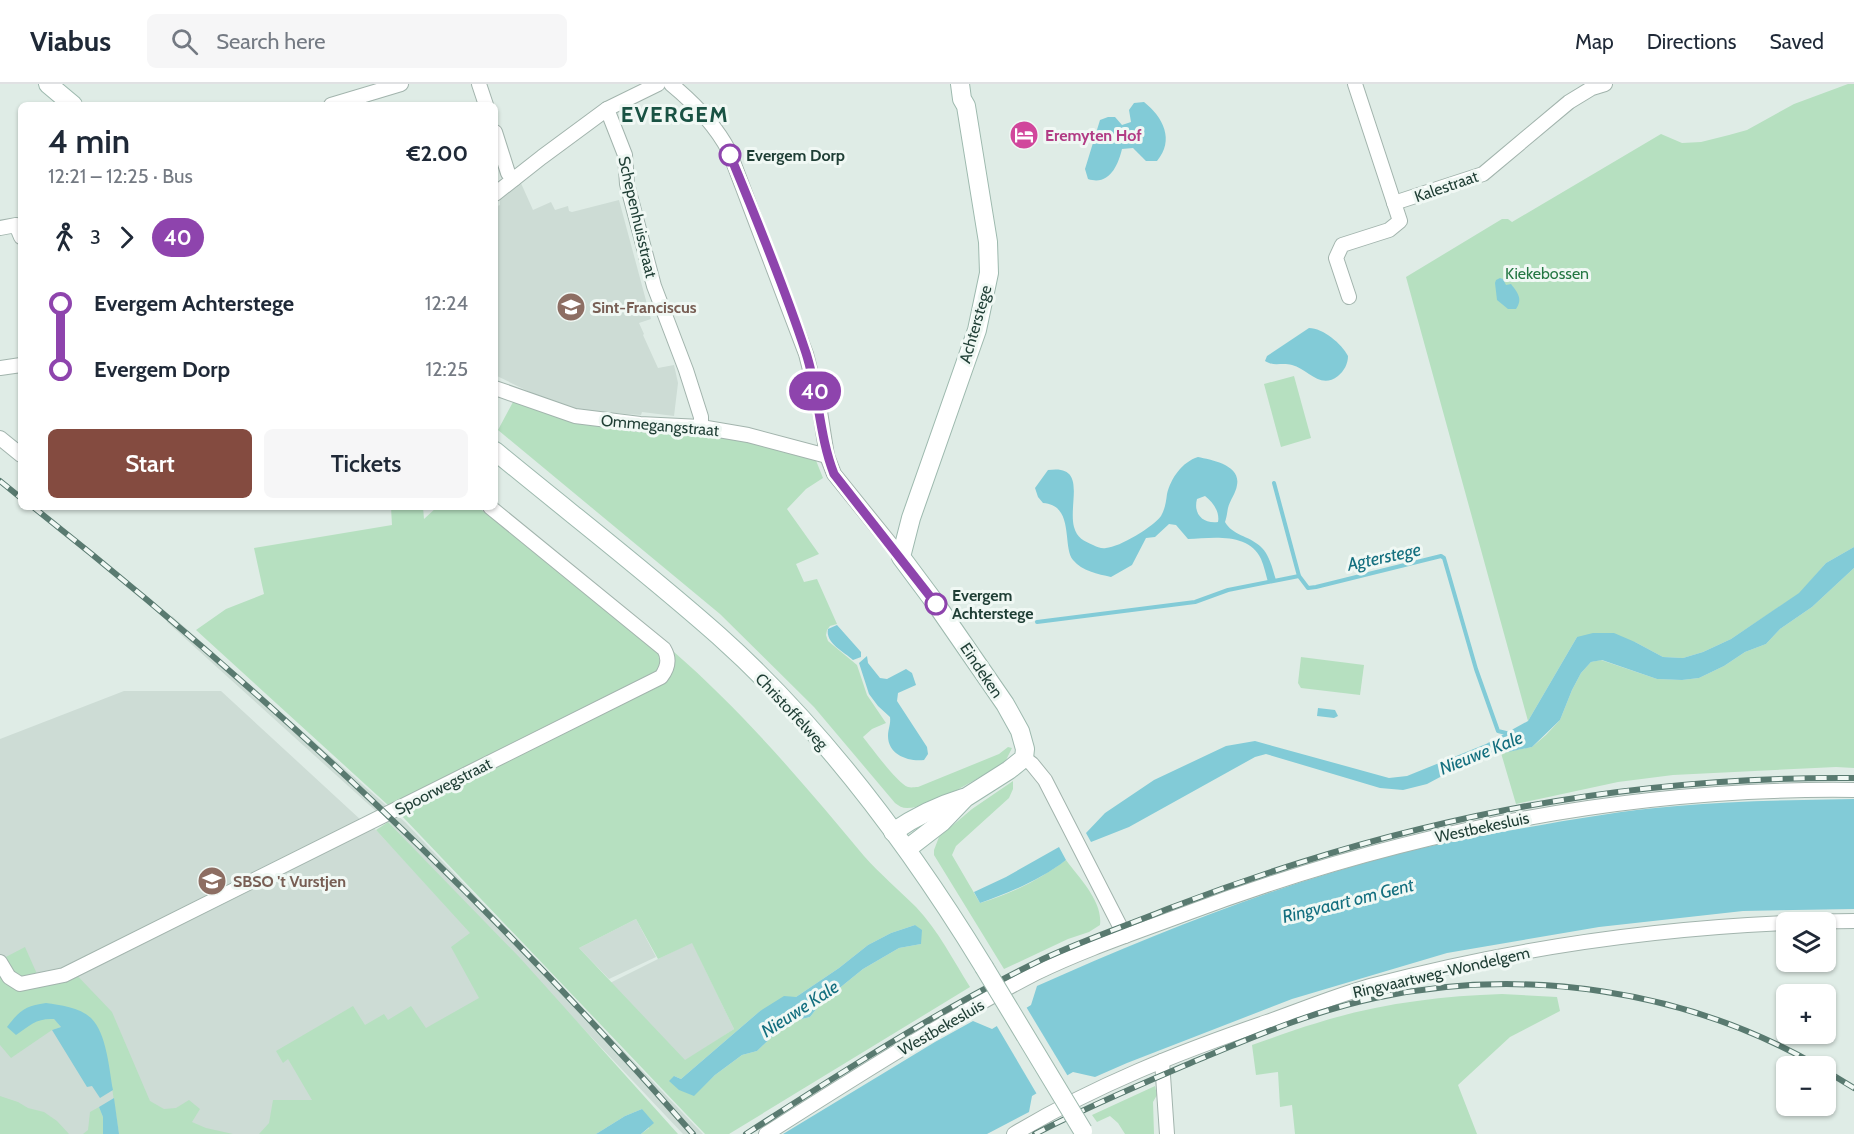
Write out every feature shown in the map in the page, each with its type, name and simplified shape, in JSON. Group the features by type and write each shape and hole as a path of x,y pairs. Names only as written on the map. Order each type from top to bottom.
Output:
{"street":[{"path":"48,84 69,102"},
{"path":"341,102 401,84"},
{"path":"479,84 485,102"},
{"path":"498,192 607,109 658,84"},
{"name":"Eindeken","path":"671,84 701,111 729,151 806,354 819,405 827,456 834,474 936,604 1005,704 1024,741 1026,749 1024,758"},
{"name":"Achterstege","path":"901,557 911,518 977,330 989,273 988,242 966,106 962,99 960,84"},
{"path":"1355,84 1394,203"},
{"name":"Kalestraat","path":"1349,297 1336,258 1342,245 1389,230 1400,221 1394,203 1483,174 1569,102 1592,88 1605,84"},
{"name":"Schepenhuisstraat","path":"607,109 624,155 627,184 654,286 689,380 701,417 700,427"},
{"path":"498,141 508,173 514,179"},
{"path":"0,228 16,225 18,230"},
{"path":"0,368 18,365"},
{"name":"Ommegangstraat","path":"498,389 575,416 640,424 700,427 748,435 827,456"},
{"path":"0,438 18,453"},
{"name":"Christoffelweg","path":"498,454 720,636 814,732 907,849 946,906 1084,1132"},
{"name":"Spoorwegstraat","path":"0,962 9,977 20,984 64,975 661,676 668,667 668,655 664,649 494,510"},
{"path":"907,849 942,822 965,798 1009,771 1024,758 1032,764 1044,780 1125,936"},
{"name":"Westbekesluis","path":"766,1134 877,1064 1007,989 1065,960 1258,886 1375,851 1479,826 1566,811 1762,790 1854,790"},
{"path":"893,832 939,805 965,798"},
{"name":"Ringvaartweg-Wondelgem","path":"1836,921 1854,921"},
{"name":"Ringvaartweg-Wondelgem","path":"1014,1134 1113,1080 1206,1042 1369,987 1582,941 1776,923"},
{"path":"1162,1060 1167,1134"}],"shaded area":[{"name":"Sint-Franciscus","path":"520,181 533,210 551,202 555,210 568,206 569,211 572,212 619,200 651,319 639,323 643,335 658,368 674,365 678,383 674,416 577,409 548,401 498,376 498,206 500,199"},
{"path":"172,616 405,822 703,1134 683,1134 388,822 167,622"},
{"name":"SBSO 't Vurstjen","path":"124,691 221,691 362,821 376,830 630,1104 596,1134 0,1134 0,739"},
{"path":"636,919 656,957 609,979 579,948"},
{"path":"692,942 734,1029 685,1061 610,983"}],"green space":[{"name":"Kiekebossen","path":"1848,84 1854,84 1854,547 1826,563 1800,593 1731,639 1703,652 1683,658 1663,657 1635,642 1577,637 1528,721 1406,277 1502,219 1512,222 1661,134 1682,143 1701,142 1729,135 1747,130 1794,104"},
{"path":"1294,376 1311,438 1281,447 1264,384"},
{"path":"513,402 575,423 715,436 753,442 815,458 823,478 806,489 787,509 819,554 796,564 804,582 817,579 837,624 830,626 827,630 828,641 857,665 867,695 886,723 872,729 863,737 891,772 909,787 918,787 999,754 1008,747 1012,748 1005,762 930,803 907,808 896,804 814,707 720,614 498,430"},
{"path":"391,510 423,510 424,519 434,510 482,510 659,654 660,664 656,673 389,806 196,630 226,609 264,594 254,548 392,525"},
{"path":"1854,568 1854,768 1673,775 1618,782 1516,804 1501,753 1532,747 1546,735 1560,720 1581,673 1591,662 1601,660 1657,679 1699,678 1724,666 1745,652 1766,644 1780,629 1812,607"},
{"path":"674,652 725,699 773,750 864,856 924,916 970,987 729,1134 705,1134 401,815 613,706 674,665","holes":["636,919 658,959 692,943 734,1029 685,1060 579,948","915,925 921,944 899,948 863,969 821,1003 810,1017 794,1021 778,1031 757,1051 742,1055 715,1075 694,1095 674,1076 681,1079 760,1011 796,997 868,945 891,933"]},
{"path":"1301,657 1364,665 1360,695 1301,688 1298,683"},
{"path":"1013,781 1013,789 1009,798 956,846 952,855 980,903 1025,885 1066,860 1094,899 1098,907 1100,925 1004,969 934,855 934,850 939,837 972,809"},
{"path":"388,822 521,959 678,1134 641,1134 649,1128 642,1109 625,1116 596,1134 259,1134 269,1123 273,1100 312,1100 288,1059 283,1063 276,1051 353,1006 365,1025 384,1014 388,1020 411,1006 426,1028 479,998 451,947 470,933 376,830"},
{"path":"25,947 37,974 69,967 112,1012 150,1101 164,1109 176,1108 189,1100 200,1109 192,1122 206,1128 233,1134 119,1134 111,1081 46,1003 33,1022 41,1018 54,1019 61,1027 52,1030 11,1058 0,1045 0,960"},
{"path":"1502,994 1557,997 1560,1011 1510,1037 1458,1085 1477,1134 1295,1134 1292,1105 1280,1107 1278,1072 1256,1075 1252,1045 1301,1028 1385,1006 1432,999"},
{"path":"1155,1086 1157,1095 1153,1102 1154,1134 1125,1134 1110,1116 1097,1122 1092,1115"},
{"path":"0,1096 44,1112 57,1121 69,1134 0,1134"},
{"path":"99,1107 103,1117 103,1134 83,1134 88,1130 90,1112"}],"water":[{"path":"1144,102 1157,115 1166,137 1162,153 1157,161 1146,161 1133,148 1122,149 1115,168 1107,177 1102,180 1088,179 1085,169 1100,120 1115,117 1122,125 1131,122 1129,110 1134,103"},
{"path":"1500,278 1506,285 1511,284 1518,293 1519,302 1516,309 1508,309 1497,300 1495,283"},
{"path":"1309,328 1332,337 1348,356 1344,370 1332,380 1320,380 1292,365 1272,364 1265,361 1267,356"},
{"path":"1198,457 1218,462 1235,473 1237,485 1225,522 1232,530 1256,543 1266,553 1276,580 1268,582 1261,559 1248,544 1218,538 1188,539 1176,525 1169,524 1155,537 1146,538 1132,565 1111,577 1090,572 1073,560 1070,554 1064,518 1060,511 1053,505 1043,503 1035,488 1048,470 1068,473 1074,487 1075,531 1087,542 1099,548 1112,547 1144,531 1161,516 1174,477 1192,459","holes":["1205,496 1217,511 1218,522 1204,520 1200,517 1196,509 1197,499"]},
{"name":"Nieuwe Kale","path":"1854,547 1854,568 1812,607 1780,629 1766,644 1745,652 1724,666 1699,678 1657,679 1602,660 1591,662 1581,673 1560,720 1532,747 1474,759 1427,784 1403,790 1380,788 1266,754 1255,757 1129,827 1091,842 1086,833 1105,813 1154,780 1226,746 1255,741 1389,778 1407,776 1486,744 1528,721 1577,637 1593,633 1614,633 1663,657 1683,658 1703,652 1731,639 1799,593 1826,563"},
{"path":"837,625 861,652 861,657 853,660 829,639 828,629"},
{"path":"867,656 868,663 880,678 887,679 906,669 912,673 916,685 898,693 897,701 927,747 928,754 924,760 912,760 900,756 889,743 890,717 869,694 859,663"},
{"path":"1318,708 1335,710 1338,716 1334,718 1317,716"},
{"name":"Ringvaart om Gent","path":"1854,799 1854,909 1743,911 1599,927 1447,953 1292,999 1095,1077 1073,1072 1032,1096 1029,1112 987,1134 783,1134 973,1021 992,1029 1031,1005 1037,986 1167,931 1300,883 1423,848 1600,815 1699,804"},
{"path":"1059,847 1066,860 1025,885 980,903 974,892"},
{"name":"Nieuwe Kale","path":"915,925 922,930 921,944 899,948 863,969 821,1003 810,1017 794,1021 778,1031 757,1051 742,1055 715,1075 694,1096 679,1090 669,1081 674,1076 681,1079 760,1011 784,996 796,997 868,945 891,933"},
{"path":"46,1003 81,1011 91,1018 101,1033 113,1090 100,1098 92,1086 87,1087 52,1030 61,1027 54,1019 38,1021 16,1035 7,1027 24,1010"},
{"path":"114,1098 119,1134 103,1134 103,1117 99,1107"},
{"path":"642,1109 654,1123 641,1134 596,1134 625,1116"}],"pier":[{"path":"1025,1005 1069,1078 1038,1096 995,1023"}],"waterway":[{"name":"Agterstege","path":"1274,483 1299,576 1308,588 1441,556 1444,558 1476,669 1498,731 1510,734"},
{"path":"1037,622 1195,602 1228,590 1299,576"}],"railway":[{"path":"0,481 18,496"},
{"path":"37,510 209,652 377,806 539,966 693,1134"},
{"path":"746,1134 892,1042 1043,959 1170,908 1337,851 1506,810 1591,796 1677,785 1765,779 1854,778"},
{"path":"1035,1134 1137,1086 1286,1024 1352,1003 1432,989 1489,984 1546,985 1603,992 1659,1003 1714,1019 1767,1040 1798,1056"},
{"path":"1836,1077 1854,1088"}],"bus line":[{"name":"40","path":"730,155 806,354 819,405 827,456 834,474 936,604"}],"place":[{"name":"Eremyten Hof","path":"1024,135"},
{"name":"Evergem Dorp","path":"730,155"},
{"name":"Sint-Franciscus","path":"571,307"},
{"name":"Evergem Achterstege","path":"936,604"},
{"name":"SBSO 't Vurstjen","path":"212,881"}],"district":[{"name":"EVERGEM","path":"675,114"}]}
